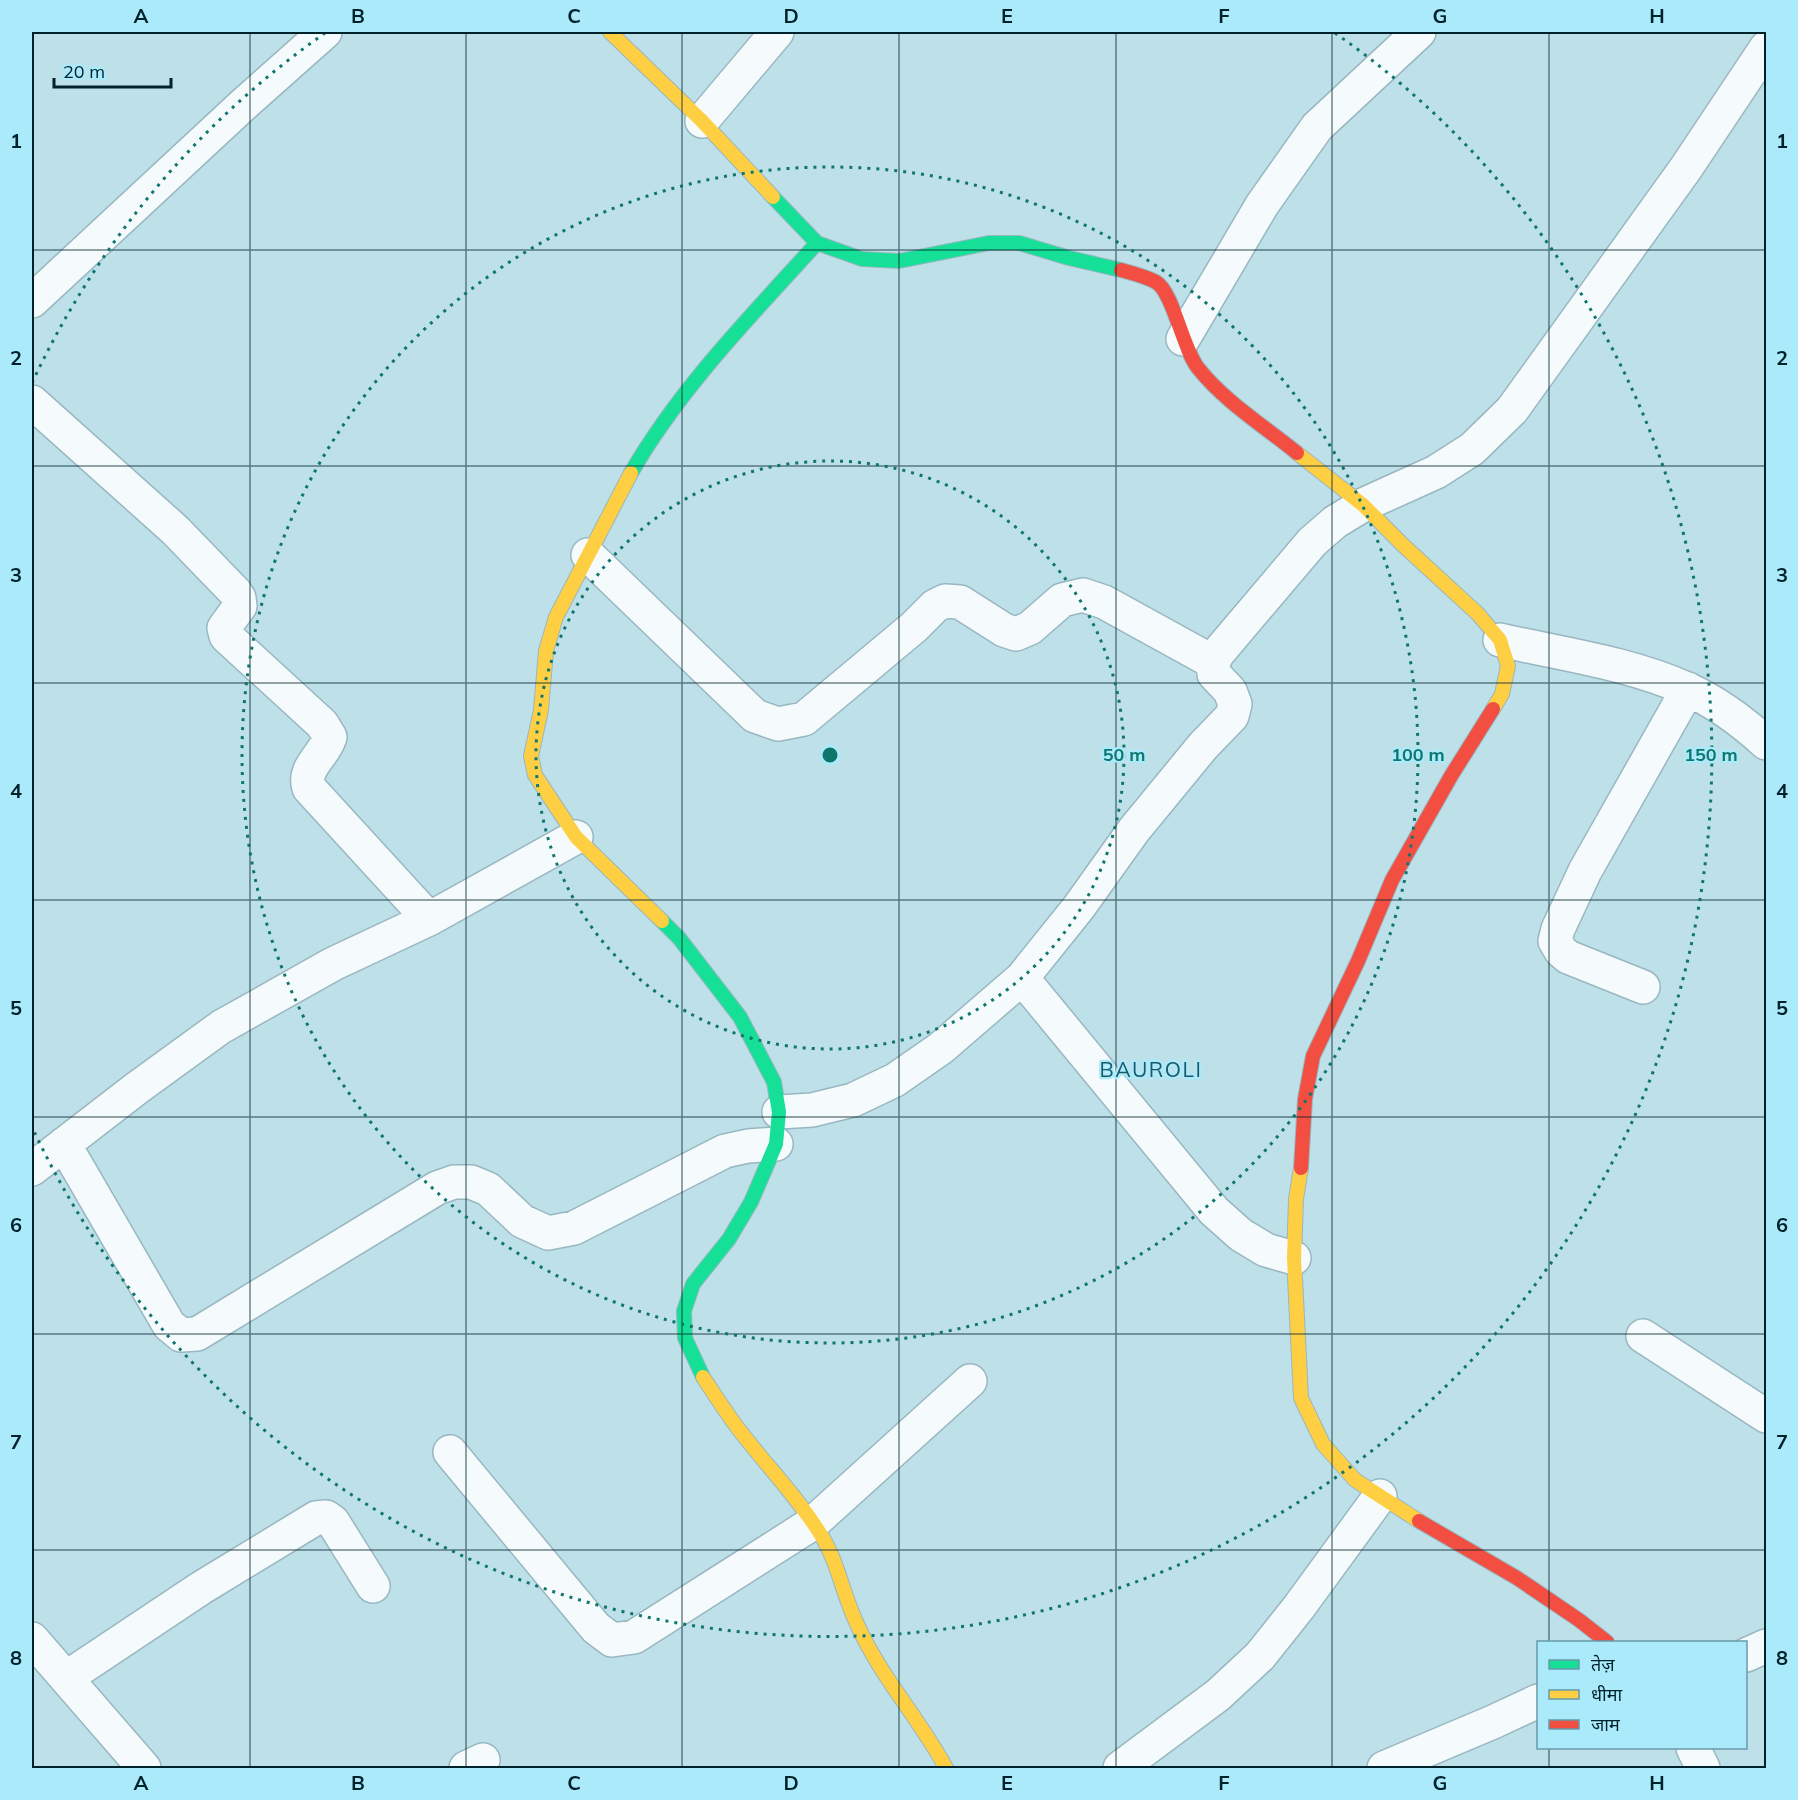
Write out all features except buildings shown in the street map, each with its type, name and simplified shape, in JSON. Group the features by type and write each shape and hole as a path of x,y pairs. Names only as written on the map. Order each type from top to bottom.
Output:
{"street":[{"path":"32,301 325,32"},
{"path":"610,32 702,121 817,243 862,259 899,261 989,243 1019,243 1069,258 1134,273 1158,283 1170,302 1183,339 1197,367 1222,393 1364,505 1404,546 1478,614 1500,640 1508,666 1502,694 1450,776 1392,880 1358,961 1313,1056 1305,1099 1302,1161 1296,1199 1294,1258 1301,1398 1323,1444 1355,1480 1425,1525 1517,1578 1606,1641"},
{"path":"702,121 777,32"},
{"path":"1183,339 1262,205 1317,127 1419,32"},
{"path":"779,1112 812,1110 853,1100 895,1080 941,1048 1022,978 1079,907 1134,830 1203,746 1232,716 1235,704 1230,691 1214,674 1213,662 1218,652 1312,542 1335,522 1364,505 1436,472 1472,449 1512,410 1686,168 1767,48"},
{"path":"817,243 712,359 668,417 632,471 556,617 546,651 541,710 531,756 535,775 576,837 679,938 740,1017 774,1082 779,1112 776,1144 751,1202 729,1239 693,1284 684,1311 685,1338 703,1377 736,1426 802,1506 823,1537 856,1623 876,1660 930,1739 946,1768"},
{"path":"32,402 175,530 235,592 240,606 225,625 226,636 322,724 330,737 308,773 309,788 429,919"},
{"path":"588,555 755,716 778,724 804,719 914,627 935,606 945,601 960,602 1004,630 1016,634 1030,628 1062,600 1083,595 1104,602 1213,662"},
{"path":"1500,640 1631,669 1688,689 1763,734"},
{"path":"1643,987 1568,957 1561,951 1556,941 1558,929 1585,871 1688,689"},
{"path":"32,1169 136,1088 221,1027 333,964 429,919 576,837"},
{"path":"1022,978 1214,1211 1241,1235 1266,1250 1294,1258"},
{"path":"64,1144 169,1325 182,1335 197,1334 437,1188 454,1182 471,1182 488,1189 522,1221 548,1233 574,1228 725,1151 748,1146 776,1144"},
{"path":"1643,1336 1767,1416"},
{"path":"450,1452 596,1628 612,1640 634,1636 813,1522 970,1381"},
{"path":"1120,1768 1218,1695 1260,1656 1380,1496"},
{"path":"66,1678 201,1588 316,1518 326,1517 333,1522 374,1586"},
{"path":"32,1639 144,1768"},
{"path":"1747,1655 1767,1646"},
{"path":"1384,1768 1537,1702"},
{"path":"1694,1749 1703,1768"}],"traffic: fast":[{"path":"773,197 817,243 862,259 899,261 989,243 1019,243 1121,270"},
{"path":"631,473 671,411 694,382 742,325 817,243"},
{"path":"662,921 679,938 740,1017 774,1082 779,1112 776,1144 751,1202 729,1239 693,1284 684,1311 685,1338 703,1377"}],"traffic: slow":[{"path":"610,32 702,121 773,197"},
{"path":"1297,453 1363,505 1478,614 1500,640 1508,666 1502,694 1493,709"},
{"path":"631,473 556,617 546,651 541,710 531,756 535,775 576,837 662,921"},
{"path":"1301,1168 1296,1199 1294,1258 1301,1398 1323,1444 1355,1480 1419,1521"},
{"path":"703,1377 737,1427 802,1507 821,1535 832,1556 852,1613 866,1643 946,1768"}],"traffic: jam":[{"path":"1121,270 1152,280 1162,288 1198,368 1232,403 1297,453"},
{"path":"1301,1168 1305,1099 1313,1056 1358,961 1392,880 1451,776 1493,709"},
{"path":"1419,1521 1517,1578 1606,1641"}],"district":[{"name":"BAUROLI","path":"1151,1070"}]}
